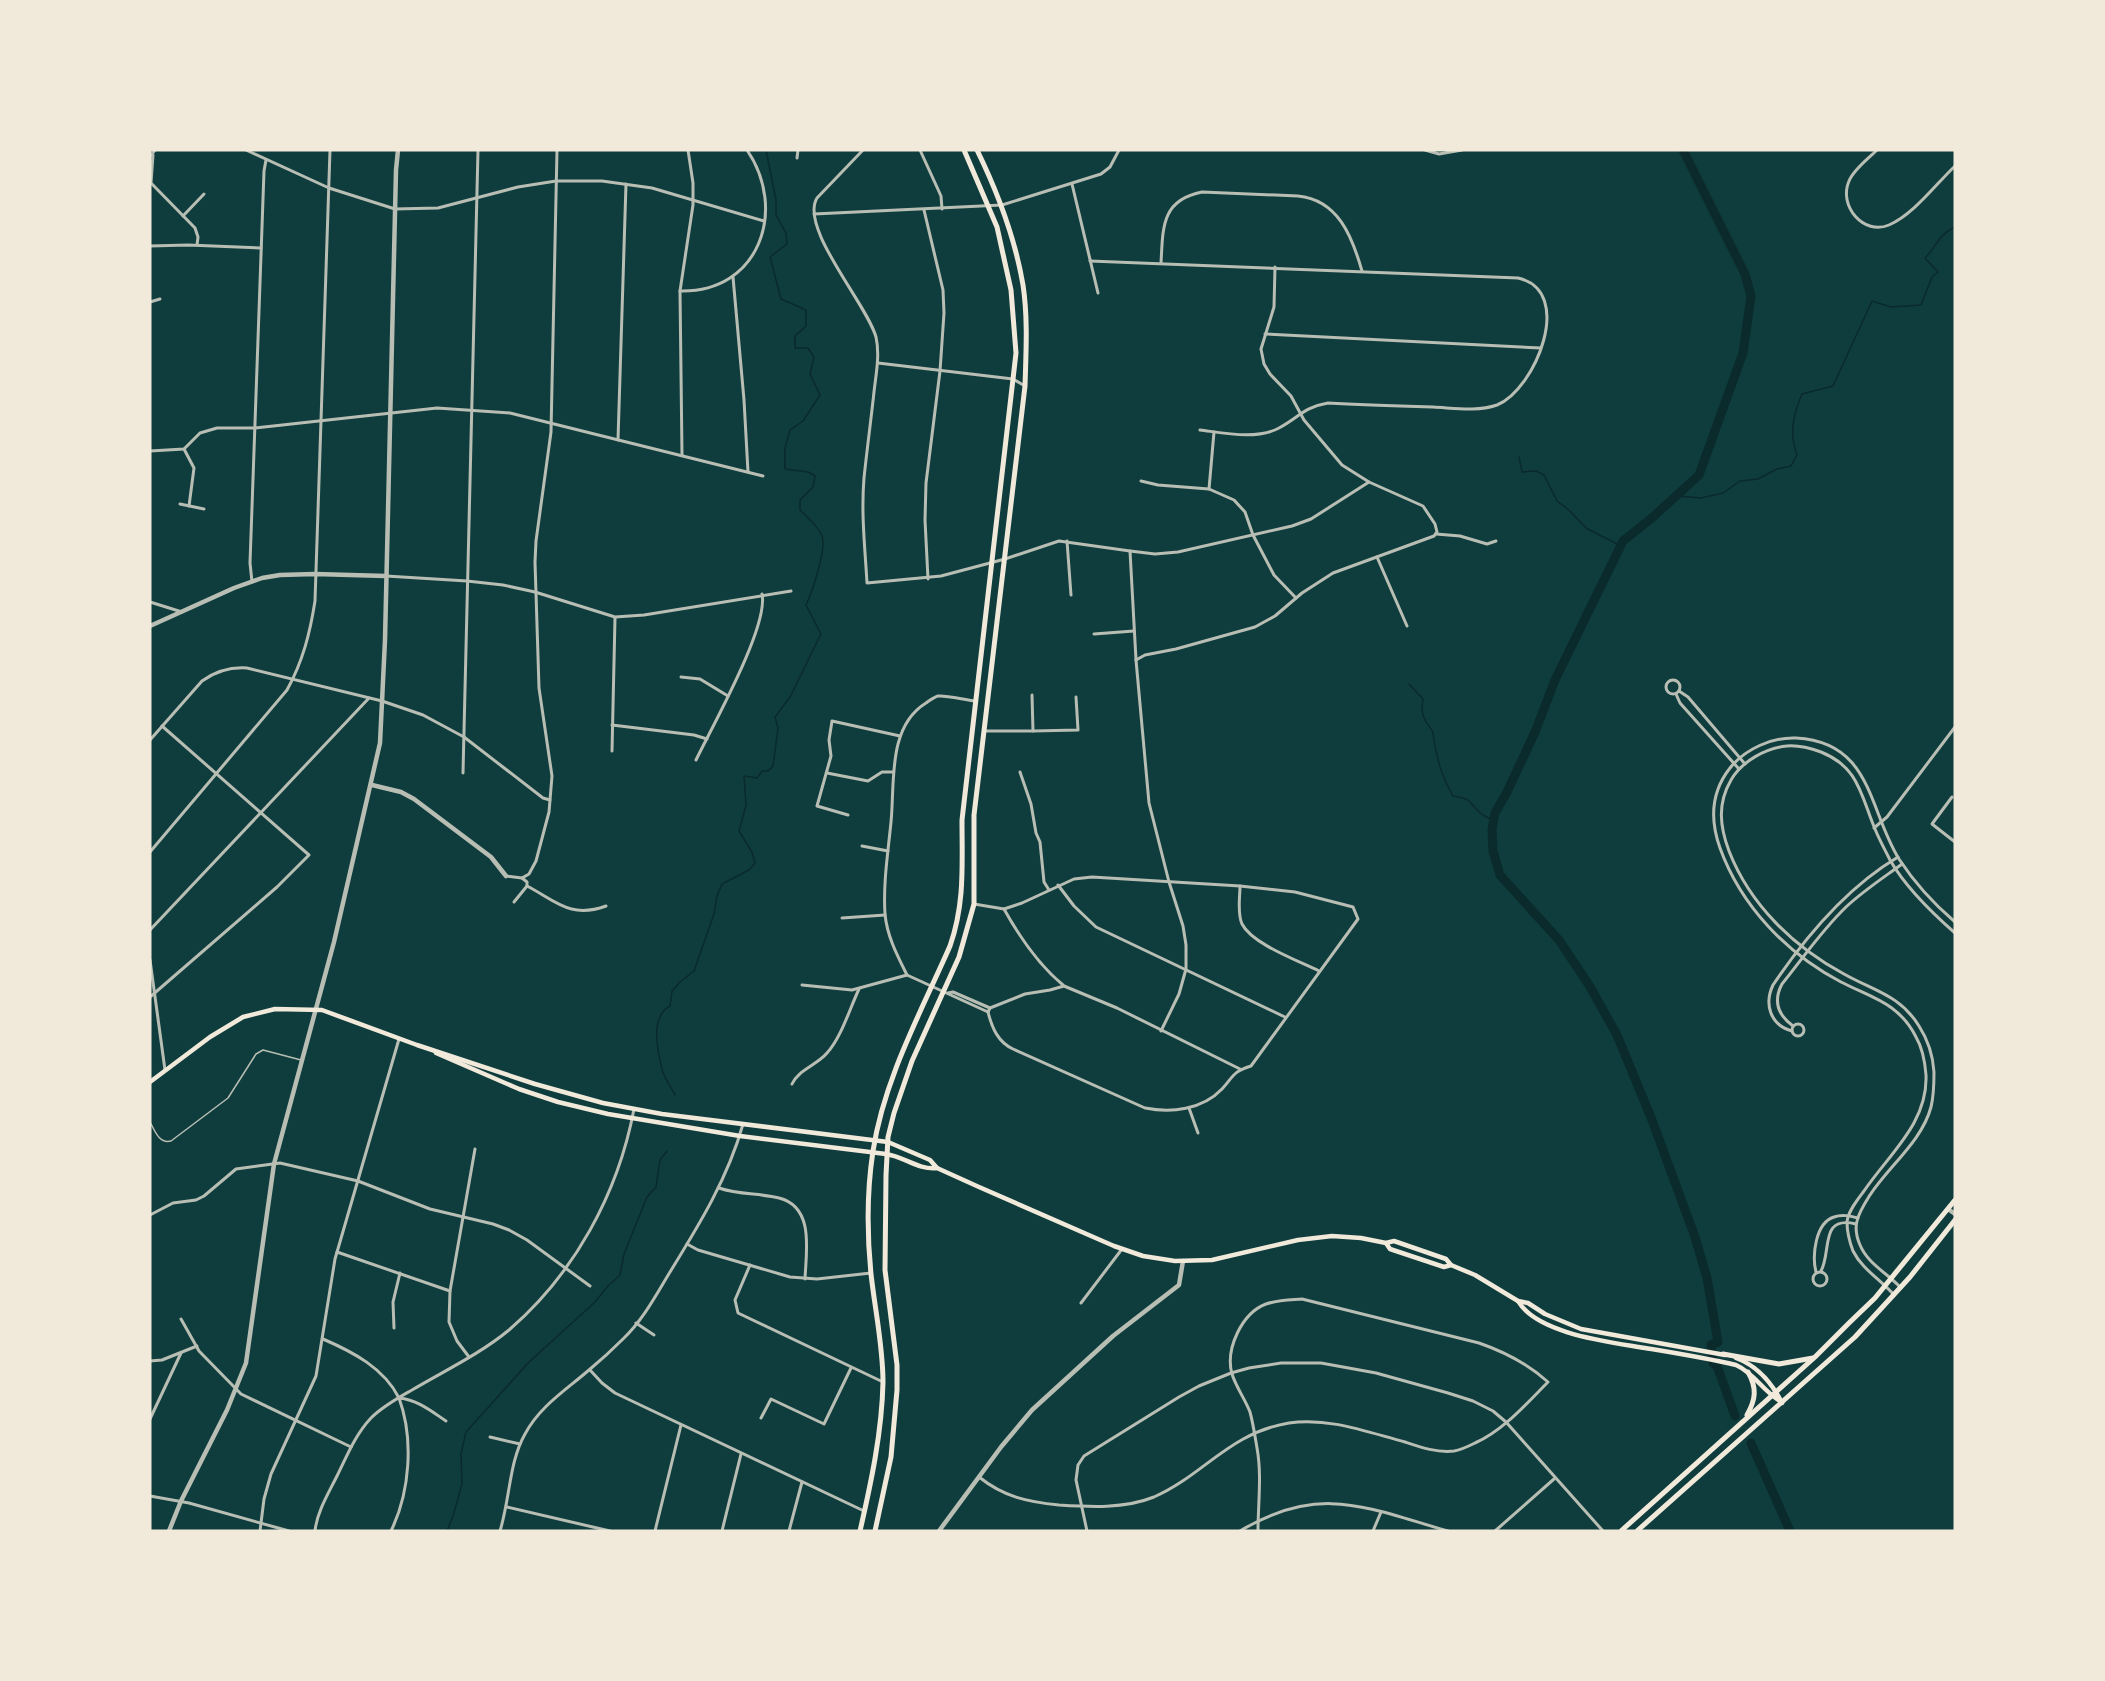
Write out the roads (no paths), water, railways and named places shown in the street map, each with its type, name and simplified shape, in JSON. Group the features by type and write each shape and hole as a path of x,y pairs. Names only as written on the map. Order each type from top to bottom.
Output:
{"main road":[{"path":"860,1531 879,1434 883,1382 871,1273 869,1196 873,1152 889,1087 951,946 957,926 961,902 962,820 1016,345 1011,290 997,227 964,150"},
{"path":"875,1531 891,1457 897,1390 897,1365 885,1270 886,1154 894,1113 912,1061 946,992 965,939 974,904 974,815 1025,386 1023,286 1002,205 977,150"},
{"path":"150,1082 210,1036 243,1017 275,1009 315,1009 336,1013 506,1084 558,1102 632,1119 740,1136 886,1154 926,1169 937,1168"},
{"path":"417,1045 560,1091 634,1109 888,1142 930,1160 937,1168 1122,1249 1143,1256 1183,1261 1220,1259 1298,1240 1332,1236 1386,1243 1394,1241 1446,1259 1451,1265 1475,1275 1518,1301 1528,1303 1545,1314 1581,1329 1779,1364 1815,1358"},
{"path":"1621,1531 1815,1358 1875,1298 1955,1200"},
{"path":"1637,1531 1855,1337 1894,1295 1955,1220"},
{"path":"1386,1243 1390,1249 1398,1252 1444,1267 1451,1265"},
{"path":"1518,1301 1523,1310 1548,1324 1588,1339 1736,1365 1774,1394"},
{"path":"1723,1354 1741,1360 1758,1371 1782,1403"},
{"path":"1745,1419 1755,1399 1754,1385 1748,1372"}],"street":[{"path":"155,150 152,156 151,183 195,228 198,237 197,245"},
{"path":"246,150 329,188 395,209 438,208 518,187 556,181 602,181 652,188 764,221"},
{"path":"150,852 275,706 293,679 302,660 310,631 315,601 330,150"},
{"path":"169,1531 181,1501 236,1390 246,1363 274,1164 334,942 380,744 398,150"},
{"path":"463,773 478,150"},
{"path":"522,879 530,874 536,861 547,822 552,776 539,688 536,541 547,466 550,423 557,150"},
{"path":"682,455 680,291 693,200 688,150"},
{"path":"680,291 706,290 733,277 746,265 757,249 764,221 764,199 754,160 747,150"},
{"path":"797,158 798,150"},
{"path":"863,150 818,198 815,202 814,214 830,255 872,325 876,339 878,363 864,479 863,521 867,583 928,579 1005,559 1059,541 1155,554 1178,552 1292,526 1311,519 1369,482"},
{"path":"920,150 941,196 942,208"},
{"path":"814,214 1002,205 1101,174 1110,167 1119,150"},
{"path":"1425,150 1439,154 1462,150"},
{"path":"1877,150 1854,174 1846,191 1849,209 1860,222 1872,227 1887,226 1903,217 1955,166"},
{"path":"252,582 250,563 266,160"},
{"path":"618,440 626,184"},
{"path":"1072,184 1098,293"},
{"path":"1161,263 1163,226 1166,215 1176,203 1190,195 1202,192 1298,196 1321,202 1337,214 1347,228 1362,271"},
{"path":"183,216 204,194"},
{"path":"924,210 943,290 944,313 940,371 926,483 928,579"},
{"path":"150,246 197,245 261,248"},
{"path":"1090,261 1518,278 1537,287 1544,298 1548,316 1541,348 1534,364 1518,388 1497,405 1472,409 1328,403 1306,409 1279,428 1267,433 1200,430"},
{"path":"1275,267 1274,307 1261,349 1264,364 1270,374 1291,396 1310,428 1342,465 1369,482 1423,506 1435,524 1436,534"},
{"path":"733,277 748,472"},
{"path":"150,302 160,299"},
{"path":"1265,334 1541,348"},
{"path":"878,363 1012,379 1025,386"},
{"path":"150,451 184,449 200,433 216,428 255,428 437,408 471,409 510,413 763,476"},
{"path":"1209,489 1214,432"},
{"path":"184,449 194,468 189,506"},
{"path":"1141,481 1209,489 1234,500 1245,512 1253,535 1274,575 1296,598"},
{"path":"180,504 204,509"},
{"path":"1136,660 1145,655 1227,636 1255,627 1275,616 1296,598 1333,573 1436,534 1460,536 1487,544 1496,541"},
{"path":"1067,541 1071,595"},
{"path":"1130,551 1136,660 1149,802 1169,882 1183,926 1186,945 1186,969 1179,994 1161,1031"},
{"path":"1377,557 1407,626"},
{"path":"150,626 252,582 280,575 386,576 503,585 536,592 615,617 644,615 791,591"},
{"path":"696,760 754,637 764,601 762,594"},
{"path":"150,602 184,613"},
{"path":"1275,616 1279,622"},
{"path":"612,751 615,617"},
{"path":"1094,634 1134,631"},
{"path":"150,740 202,681 211,675 240,668 382,701 423,715 464,737 543,798 550,800"},
{"path":"681,677 700,679 728,696"},
{"path":"1739,769 1680,703 1677,693 1679,683 1674,680 1668,682 1666,687 1668,691 1671,694 1677,693 1688,697 1745,764"},
{"path":"1032,695 1033,731"},
{"path":"907,975 893,947 885,915 884,884 894,772 900,736 913,714 938,696 975,701"},
{"path":"984,731 1078,730 1076,697"},
{"path":"150,930 369,698"},
{"path":"848,815 817,806 831,756 829,740 832,721 900,736"},
{"path":"612,725 694,735 706,739"},
{"path":"150,997 277,886 309,855 162,726"},
{"path":"1874,828 1887,817 1955,727"},
{"path":"1894,1295 1857,1258 1849,1240 1847,1221 1868,1185 1906,1136 1923,1105 1926,1085 1923,1052 1903,1017 1880,999 1843,983 1803,958 1784,943 1741,893 1727,867 1715,834 1714,803 1724,776 1739,758 1773,741 1786,738 1807,740 1835,749 1854,765 1867,785 1881,822 1902,864 1929,897 1955,922"},
{"path":"1806,747 1807,740"},
{"path":"1900,1287 1876,1267 1861,1248 1856,1224 1874,1190 1913,1141 1931,1107 1934,1086 1930,1050 1924,1034 1909,1012 1884,992 1846,976 1802,947 1769,915 1748,889 1734,863 1723,832 1722,804 1731,780 1745,764 1775,748 1806,747 1831,756 1849,770 1860,788 1874,828 1891,861 1923,902 1955,933"},
{"path":"827,773 868,780 882,772 894,772"},
{"path":"1020,772 1031,804 1040,842 1044,882 1049,890"},
{"path":"372,785 401,792 414,799 491,857 506,876 522,879 527,886 563,906 588,910 606,906"},
{"path":"1952,797 1932,824 1955,842"},
{"path":"862,846 888,851"},
{"path":"1793,1026 1801,1024 1803,1034 1796,1036 1792,1031 1780,1026 1771,1016 1769,997 1773,985 1826,916 1845,897 1898,857"},
{"path":"1793,1026 1781,1013 1777,1002 1782,984 1845,908 1869,887 1902,864"},
{"path":"974,904 1004,909 1074,879 1092,877 1240,886 1295,892 1353,907 1358,919 1251,1066 1234,1073 1216,1094 1189,1108 1161,1112 1145,1108 1013,1049 1004,1044 996,1034 989,1010"},
{"path":"1058,885 1074,906 1096,927 1285,1017"},
{"path":"514,902 527,886"},
{"path":"1240,886 1240,917 1246,931 1262,942 1319,971"},
{"path":"1004,909 1015,929 1053,977 1064,986 1117,1008 1240,1070"},
{"path":"842,918 885,915"},
{"path":"150,960 165,1070"},
{"path":"802,986 852,990 907,975 946,992 951,997 989,1010 1025,994 1064,986"},
{"path":"792,1084 795,1077 818,1062 829,1051 859,989"},
{"path":"1792,1031 1793,1026"},
{"path":"260,1531 264,1499 271,1474 316,1376 337,1252 399,1038"},
{"path":"480,1073 482,1065"},
{"path":"1923,1105 1931,1107"},
{"path":"1189,1108 1198,1133"},
{"path":"315,1531 322,1506 351,1447 372,1418 399,1398 469,1357 509,1330 543,1297 566,1268 591,1229 604,1200 620,1159 634,1109"},
{"path":"500,1531 507,1508 514,1461 530,1424 542,1409 590,1370 625,1337 645,1312 719,1188 744,1124"},
{"path":"469,1357 451,1330 449,1322 450,1291 475,1149"},
{"path":"150,1215 173,1203 196,1200 204,1196 236,1169 290,1164 358,1181 430,1209 493,1224 511,1231 590,1286"},
{"path":"719,1188 733,1193 780,1198 796,1207 804,1219 806,1228 805,1279"},
{"path":"1948,1209 1955,1214"},
{"path":"1856,1224 1841,1222 1833,1228 1827,1241 1823,1267 1818,1272 1814,1275 1813,1282 1821,1286 1827,1279 1826,1275 1818,1272 1814,1264 1820,1229 1825,1222 1836,1216 1858,1218"},
{"path":"687,1244 698,1250 790,1277 805,1279 871,1273"},
{"path":"1082,1303 1122,1249"},
{"path":"337,1252 450,1291"},
{"path":"939,1531 1022,1422 1054,1389 1113,1336 1179,1285 1183,1261"},
{"path":"750,1265 735,1300 735,1309 743,1316 883,1382"},
{"path":"394,1328 393,1302 400,1273"},
{"path":"979,1477 991,1487 1020,1500 1082,1507 1126,1504 1153,1497 1180,1482 1232,1444 1254,1433 1289,1423 1317,1422 1348,1426 1436,1451 1454,1451 1478,1442 1506,1422 1548,1382 1539,1373 1505,1353 1479,1342 1302,1299 1280,1300 1264,1305 1250,1315 1241,1326 1234,1341 1231,1373 1250,1411 1254,1433 1259,1464 1258,1531"},
{"path":"181,1319 197,1346 236,1390 351,1447"},
{"path":"636,1323 654,1335"},
{"path":"323,1339 342,1347 374,1367 393,1386 406,1417 408,1449 405,1483 396,1521 391,1531"},
{"path":"150,1361 162,1360 197,1346"},
{"path":"150,1419 181,1353"},
{"path":"1087,1531 1076,1473 1084,1456 1179,1396 1199,1386 1231,1373 1281,1363 1322,1363 1376,1374 1461,1396 1484,1406 1506,1422 1603,1531"},
{"path":"761,1418 771,1399 824,1424 851,1368"},
{"path":"590,1370 615,1393 864,1511"},
{"path":"399,1398 412,1399 446,1421"},
{"path":"655,1531 681,1425"},
{"path":"490,1437 520,1444"},
{"path":"722,1531 741,1454"},
{"path":"1495,1531 1555,1478"},
{"path":"789,1531 802,1482"},
{"path":"150,1496 181,1501 288,1531"},
{"path":"1240,1531 1258,1520 1287,1509 1311,1503 1333,1502 1360,1506 1448,1531"},
{"path":"507,1508 610,1531"},
{"path":"1373,1531 1381,1512"}],"lane":[{"path":"150,1122 160,1140 171,1141 228,1098 256,1054 263,1050 302,1060"}],"waterway":[{"path":"675,1095 663,1072 658,1053 657,1025 664,1011 670,1006 672,991 694,971 722,884 749,870 755,863 752,852 739,831 746,805 744,776 757,778 762,771 768,771 773,766 778,728 775,717 790,697 821,634 806,605 821,560 822,536 816,526 800,510 800,500 813,487 815,476 808,472 785,469 785,448 790,430 803,421 820,395 810,374 814,357 808,348 795,348 795,336 806,326 806,310 781,299 770,257 787,244 786,233 776,215 776,200 766,150"},
{"path":"1683,150 1745,274 1751,296 1743,353 1699,475 1623,541 1555,680 1535,732 1495,813 1492,829 1493,851 1500,875 1559,940 1589,985 1617,1035 1652,1120 1695,1237 1707,1278 1718,1342 1711,1345 1713,1363 1717,1366 1735,1416"},
{"path":"1677,496 1701,498 1723,493 1740,481 1758,479 1777,469 1791,466 1797,455 1793,439 1793,424 1802,394 1833,386 1872,301 1891,307 1921,305 1932,277 1938,272 1925,258 1941,237 1955,227"},
{"path":"1519,457 1522,472 1536,471 1544,475 1557,501 1586,528 1621,546"},
{"path":"1409,684 1423,699 1423,716 1432,731 1440,765 1453,796 1467,799 1481,813 1493,820"},
{"path":"447,1531 462,1484 461,1454 466,1432 528,1363 595,1302 620,1275 624,1254 647,1197 656,1187 660,1160 667,1151"},
{"path":"1751,1443 1790,1531"}]}
